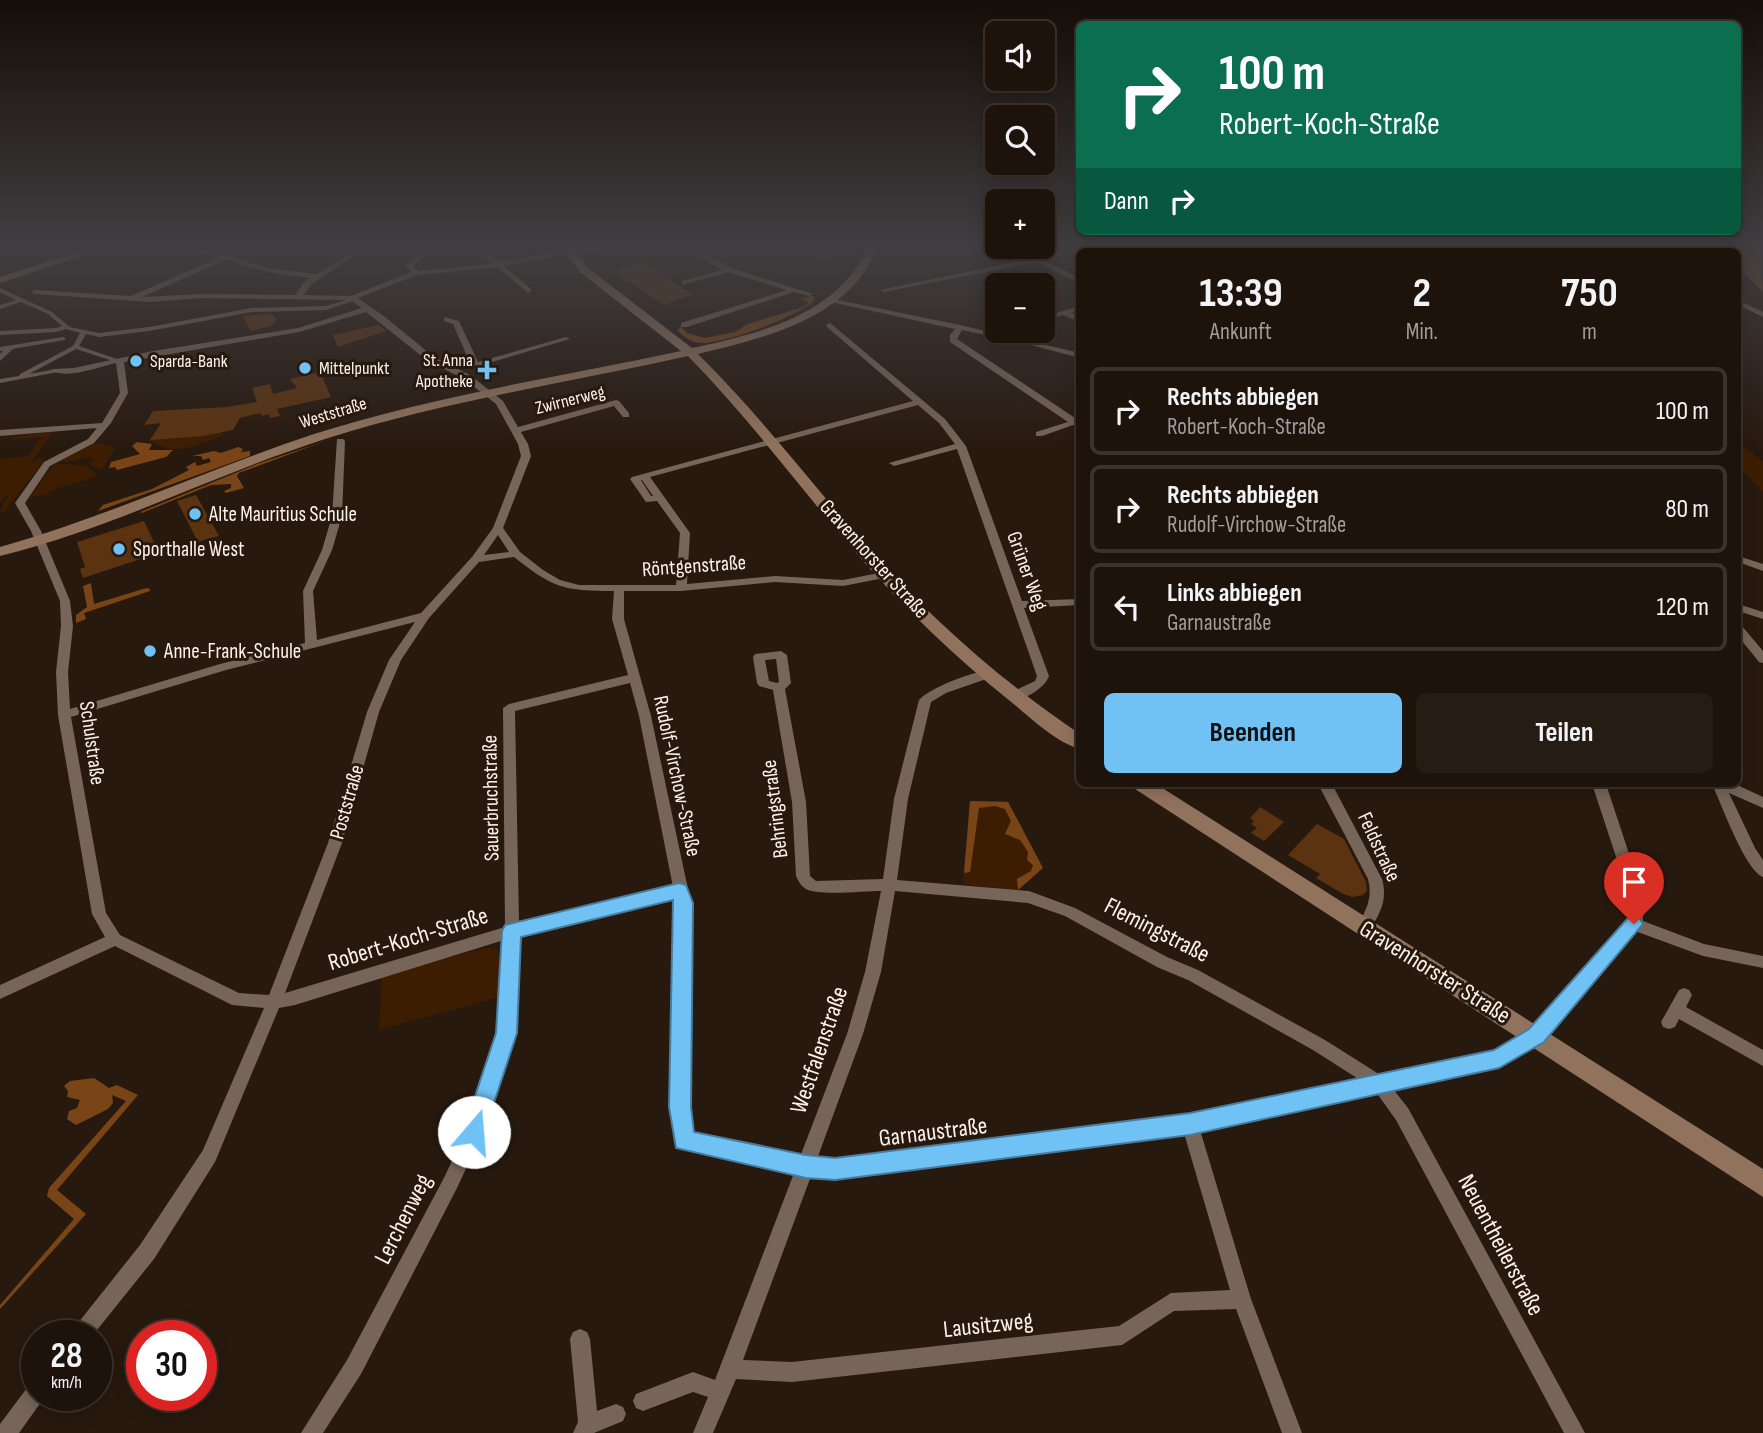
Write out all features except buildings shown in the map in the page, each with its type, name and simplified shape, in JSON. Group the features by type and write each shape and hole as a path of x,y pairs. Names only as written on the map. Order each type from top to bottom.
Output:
{"main road":[{"name":"Gravenhorster Straße","path":"642,315 690,352 715,376 884,575 941,632 1014,696 1076,740"},
{"name":"Weststraße","path":"0,552 316,438 379,419 489,393 690,352 772,329 807,315"},
{"name":"Gravenhorster Straße","path":"1147,787 1763,1184"}],"street":[{"path":"52,315 66,327 99,335 226,315"},
{"path":"0,381 22,375 74,370 299,330 348,315"},
{"name":"Poststraße","path":"93,1320 147,1252 209,1156 274,1002 335,843 373,712 395,660 425,616 476,559 498,528 526,456 516,430 500,403 467,377 450,370 376,315"},
{"path":"684,326 718,315"},
{"path":"902,315 1076,355"},
{"path":"447,319 456,323 475,365"},
{"name":"Grüner Weg","path":"830,325 943,421 960,445 1043,676 1040,683 1014,696"},
{"path":"0,333 66,327"},
{"path":"960,327 953,340 1076,423"},
{"path":"149,329 165,331"},
{"path":"22,375 75,347 83,333"},
{"path":"0,349 63,339"},
{"path":"467,377 475,365 566,339"},
{"path":"75,347 119,361"},
{"path":"0,359 10,348"},
{"path":"0,433 104,425 124,393 119,361"},
{"path":"34,369 54,371"},
{"path":"681,588 685,533 645,476 918,402"},
{"name":"Zwirnerweg","path":"516,430 616,403 626,415"},
{"path":"1039,434 1076,424"},
{"name":"Schulstraße","path":"104,425 90,442 47,464 20,499 65,601 67,626 62,672 64,715 97,909 115,939"},
{"path":"312,643 308,591 327,550 337,516 340,441"},
{"path":"894,463 960,445"},
{"name":"Röntgenstraße","path":"498,528 516,554 556,582 579,588 681,588 775,579 844,583 884,575"},
{"path":"476,559 516,554"},
{"path":"1741,560 1763,568"},
{"name":"Rudolf-Virchow-Straße","path":"620,590 618,619 645,716 679,891 684,903 680,1107 683,1141"},
{"path":"1019,605 1076,602"},
{"path":"1741,608 1763,617"},
{"path":"64,715 312,643 425,616"},
{"path":"1741,633 1763,659"},
{"name":"Westfalenstraße","path":"703,1433 730,1369 854,1038 873,972 890,885 901,799 925,700 942,690 988,674"},
{"name":"Sauerbruchstraße","path":"512,931 509,708 633,678"},
{"name":"Behringstraße","path":"779,688 799,802 803,876 807,883 814,887 890,885"},
{"name":"Feldstraße","path":"1327,787 1375,879 1380,894 1377,906 1364,927"},
{"path":"1536,1036 1634,924 1638,907 1636,896 1600,787"},
{"path":"1722,787 1749,851 1763,871"},
{"path":"1728,787 1763,803"},
{"name":"Flemingstraße","path":"890,885 1029,897 1070,912 1308,1038 1380,1084"},
{"name":"Robert-Koch-Straße","path":"274,1002 295,998 512,931 679,891"},
{"path":"1634,924 1703,950 1763,962"},
{"name":"Lerchenweg","path":"311,1433 354,1367 474,1132 507,1033 512,931"},
{"path":"0,992 115,939 237,1000 274,1002"},
{"path":"1676,1009 1763,1059"},
{"name":"Garnaustraße","path":"683,1141 806,1167 835,1169 1190,1124 1499,1059 1536,1036"},
{"name":"Neuentheilerstraße","path":"1380,1084 1402,1114 1575,1433"},
{"path":"1190,1124 1242,1298 1292,1433"},
{"name":"Lausitzweg","path":"730,1369 792,1372 1122,1335 1171,1302 1242,1298"},
{"path":"580,1339 586,1429 615,1414"},
{"path":"643,1401 693,1382 720,1392"},
{"path":"6,1433 22,1411"}],"shaded area":[{"path":"778,315 790,315 758,329 711,342 696,342 677,330 681,327 687,333 705,338 735,332 748,324"},
{"path":"53,431 30,464 39,458 44,459 42,463 5,511 0,512 10,491 0,502 0,459 29,456 41,437 11,440 14,437"},
{"path":"220,432 224,434 178,449 148,441 151,437"},
{"path":"325,441 239,473 237,476 244,488 226,493 224,491 231,488 231,484 211,485 140,512 257,464"},
{"path":"137,442 152,444 149,450 173,450 166,457 117,470 115,467 109,468 111,462 140,454 132,446"},
{"path":"101,443 115,448 103,468 98,470 89,464 93,460 92,457 67,462 59,460 93,444"},
{"path":"1741,444 1763,462 1763,492 1741,470"},
{"path":"238,447 243,449 241,452 250,451 250,456 98,511 103,505 152,489 189,470 186,467 195,462 197,466 211,462 209,458 203,460 201,456 192,456 214,451 221,453"},
{"path":"55,463 87,466 98,476 49,491 50,494 30,497"},
{"path":"91,583 94,604 143,589 149,588 150,591 84,613 86,619 76,623 76,615 87,607 83,586"},
{"path":"970,801 1008,801 1043,868 1018,890 963,884"},
{"path":"970,801 1008,802 1043,868 1018,890 1017,879 1031,871 1033,865 1027,860 1028,852 1020,840 1005,834 1011,821 1005,809 995,806 979,808 970,872 964,873"},
{"path":"486,948 497,949 500,955 500,997 379,1030 382,977"},
{"path":"94,1078 109,1088 117,1085 138,1095 57,1190 86,1214 0,1309 0,1305 74,1219 47,1196 49,1188 126,1101 112,1095 113,1103 108,1109 76,1125 67,1119 69,1111 77,1108 80,1100 67,1097 68,1091 64,1086 70,1081"}],"place":[{"name":"Sparda-Bank","path":"136,361"},
{"name":"Mittelpunkt","path":"305,368"},
{"name":"St. Anna Apotheke","path":"487,370"},
{"name":"Alte Mauritius Schule","path":"195,514"},
{"name":"Sporthalle West","path":"119,549"},
{"name":"Anne-Frank-Schule","path":"150,651"}],"route":[{"path":"474,1132 507,1033 512,931 679,891 684,903 680,1107 683,1141 806,1167 835,1169 1190,1124 1499,1059 1536,1036 1634,924"}]}
